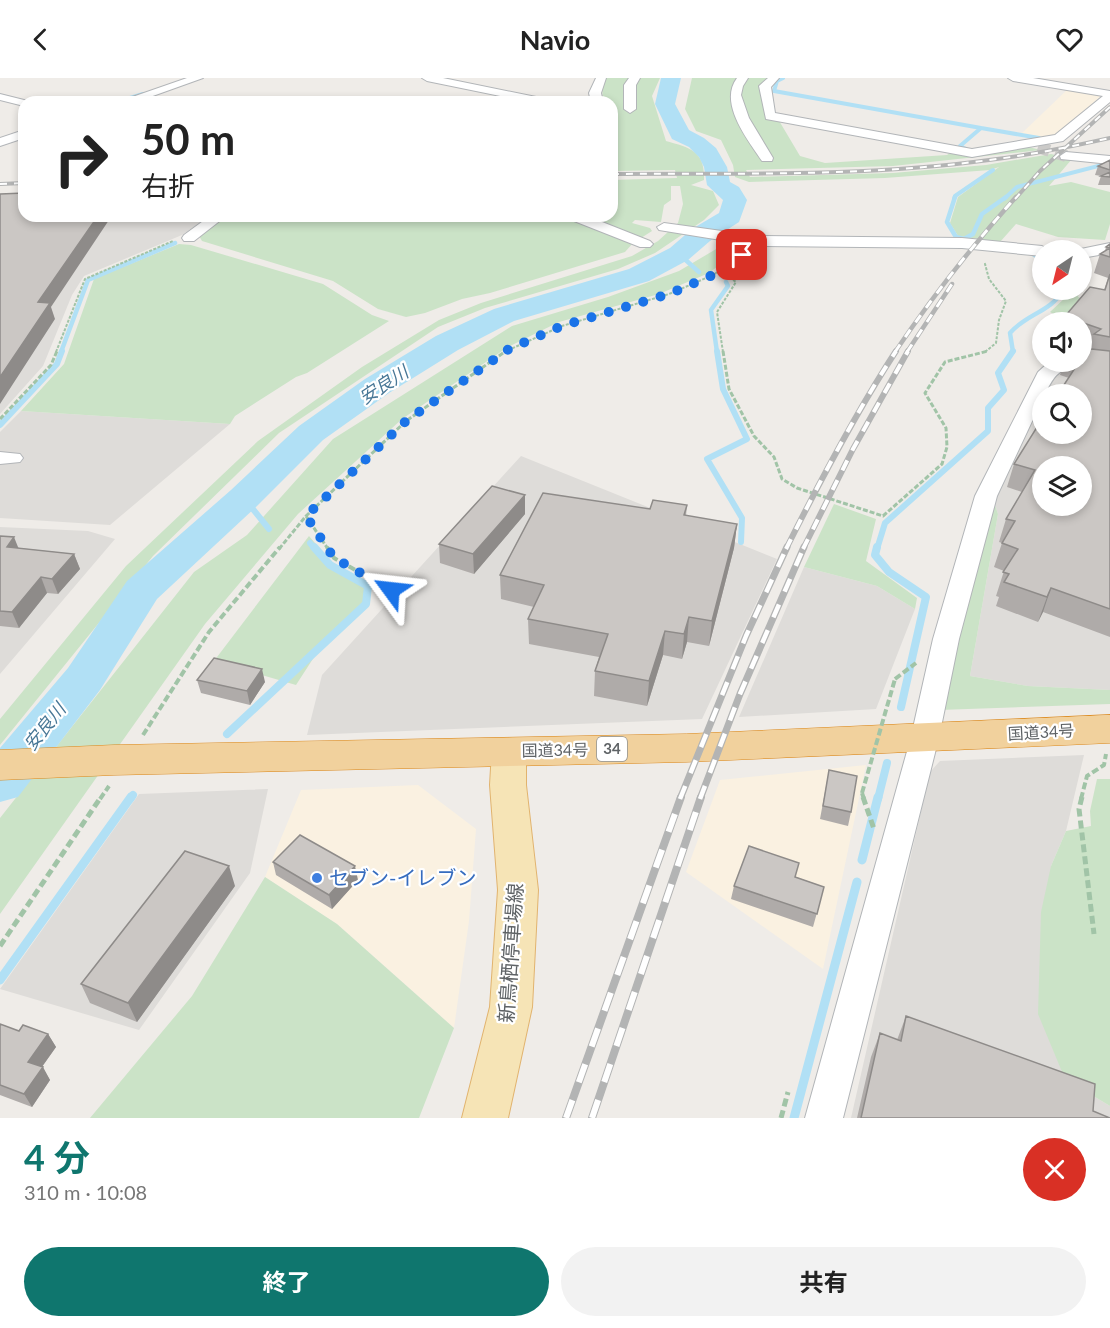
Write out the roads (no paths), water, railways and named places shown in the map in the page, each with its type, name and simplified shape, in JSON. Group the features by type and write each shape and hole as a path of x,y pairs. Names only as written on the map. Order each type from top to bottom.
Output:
{"highway":[{"name":"国道34号","path":"0,765 120,760 686,748 1103,729"}],"main road":[{"name":"新鳥栖停車場線","path":"485,1118 511,1007 519,890 508,785 509,751"}],"street":[{"path":"142,96 198,78"},
{"path":"428,78 516,96"},
{"path":"596,96 601,78"},
{"path":"630,109 630,85 635,78"},
{"path":"743,78 735,89 736,106 767,158"},
{"path":"774,78 765,86 770,116 963,153 1033,145 1059,138 1110,95"},
{"path":"1013,78 1110,95"},
{"path":"0,97 18,102"},
{"path":"0,142 18,136"},
{"path":"1066,156 1110,159"},
{"path":"189,238 211,222"},
{"path":"589,222 645,244"},
{"path":"668,228 758,241 962,243 1032,250"},
{"path":"1092,252 1110,248"},
{"path":"824,1118 925,737 946,639 986,496 1047,372"}],"waterway":[{"name":"安良川","path":"0,783 84,679 142,590 244,498 311,433 377,386 447,343 504,315 639,275 679,254 701,235 730,217 735,200 730,192 719,185 712,159 703,147 680,134 665,104 671,78"},
{"path":"783,78 777,81 774,91 981,128"},
{"path":"136,96 143,94"},
{"path":"966,149 960,146 981,128"},
{"path":"981,128 1039,138"},
{"path":"1004,199 1017,187 1110,163"},
{"path":"954,199 955,196 993,170"},
{"path":"955,197 947,222 956,237 964,239 973,234 982,214 1006,197"},
{"path":"61,352 88,280 175,243"},
{"path":"679,254 699,272"},
{"path":"717,352 711,310 728,286 726,282"},
{"path":"1013,351 1010,333 1023,321 1055,300"},
{"path":"0,425 57,364 62,351"},
{"path":"717,351 723,389 747,439 707,459 742,518 741,542"},
{"path":"877,549 885,523 988,431 988,408 1004,390 998,373 1013,351"},
{"path":"244,498 269,529"},
{"path":"310,543 315,549"},
{"path":"227,734 366,604 368,586 330,565 314,547"},
{"path":"877,547 875,555 889,572 926,597 901,707"},
{"path":"878,799 887,763"},
{"path":"130,799 133,795"},
{"path":"0,980 131,797"},
{"path":"862,860 878,797"},
{"path":"794,1118 857,882"}],"tunnel":[{"path":"1038,147 1066,156"}],"railway":[{"path":"1067,147 1110,107"},
{"path":"1067,147 1110,138"},
{"path":"618,174 848,172 1004,158 1067,147"},
{"path":"1015,199 1040,171 1067,147"},
{"path":"0,184 18,183"},
{"path":"895,352 953,272 1016,197"},
{"path":"907,352 952,284"},
{"path":"787,547 838,448 896,351"},
{"path":"804,547 853,449 908,351"},
{"path":"680,799 746,636 787,547"},
{"path":"700,799 740,694 804,547"},
{"path":"566,1118 681,797"},
{"path":"592,1118 701,797"}],"place":[{"name":"セブン-イレブン","path":"317,878"}]}
